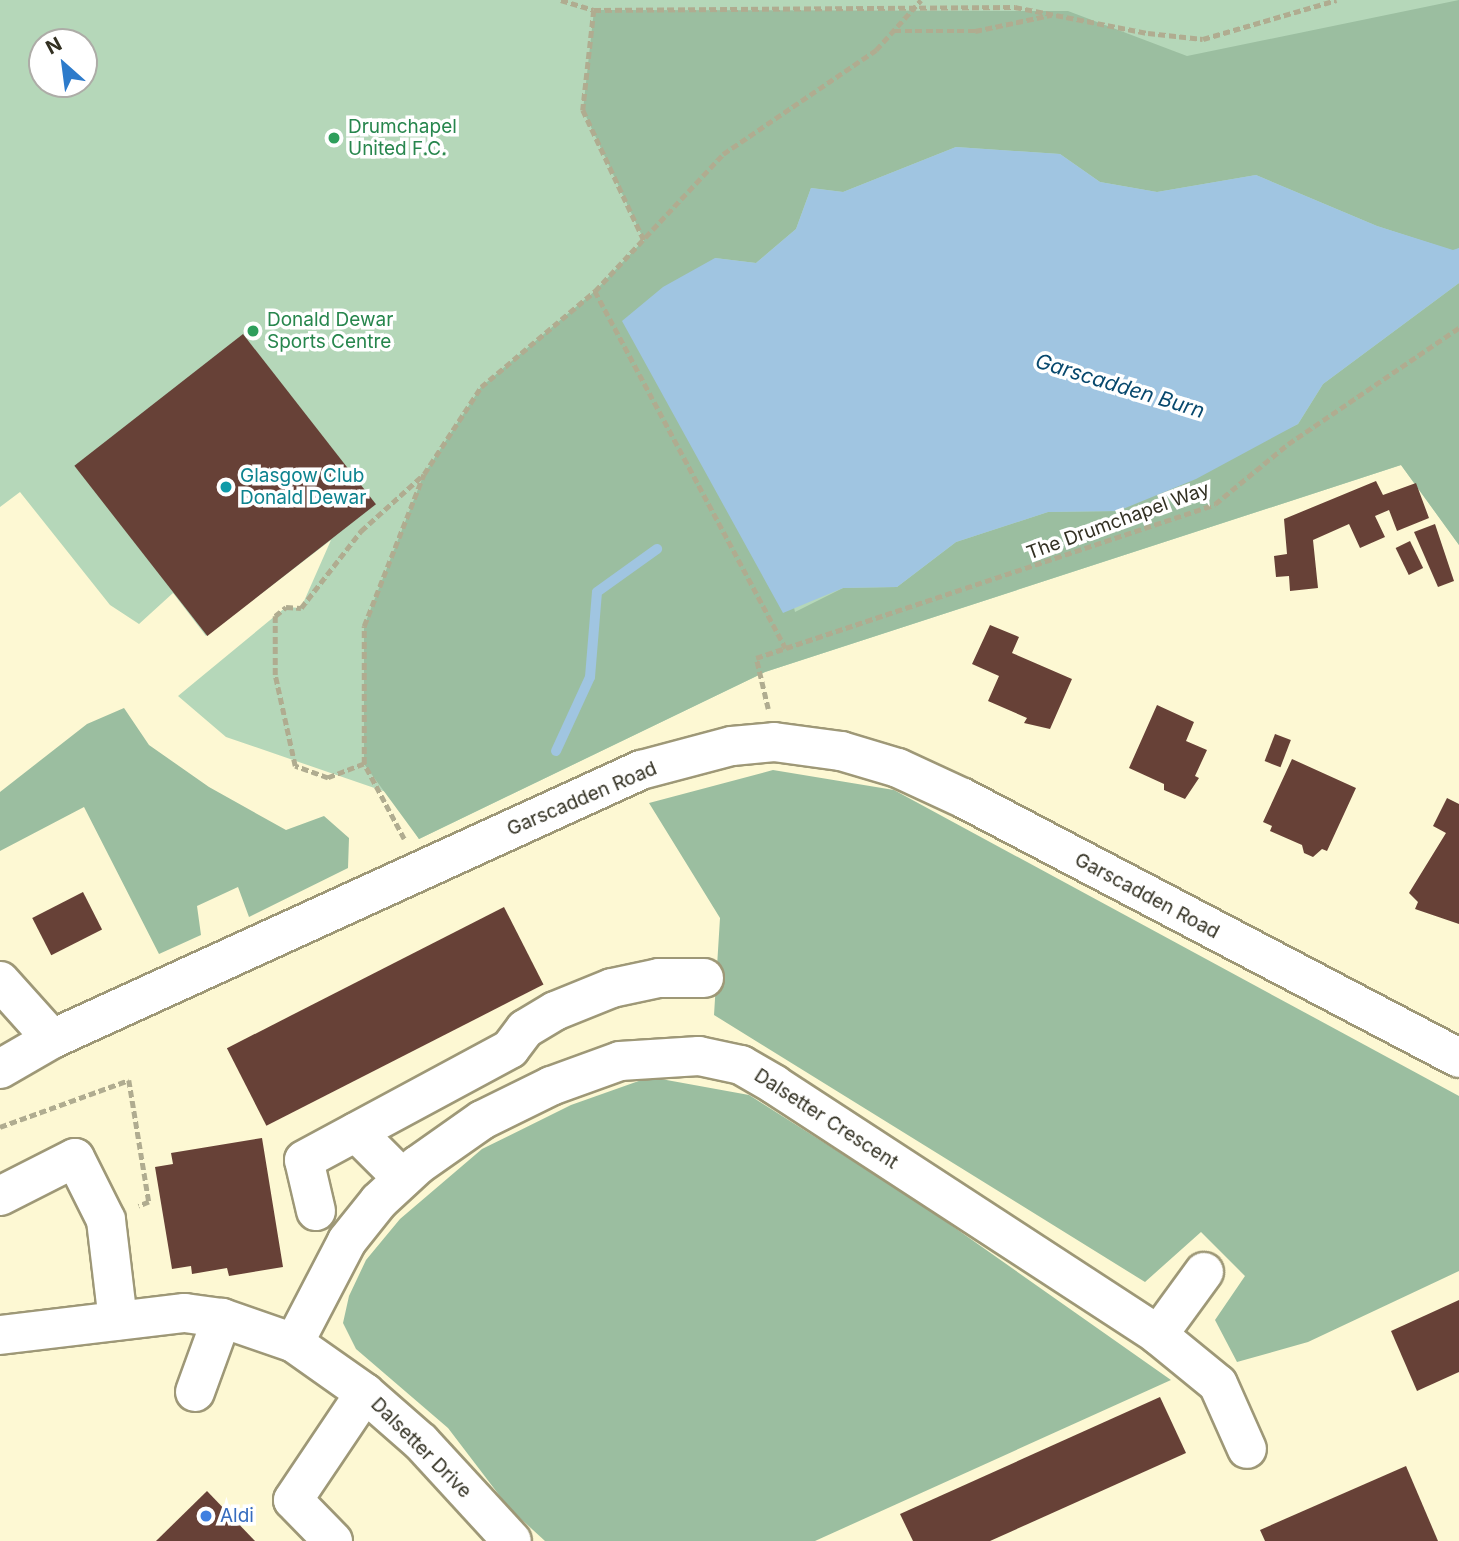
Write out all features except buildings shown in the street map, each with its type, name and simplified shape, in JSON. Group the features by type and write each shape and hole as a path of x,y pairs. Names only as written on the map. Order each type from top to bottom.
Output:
{"street":[{"name":"Garscadden Road","path":"0,1069 52,1040 641,770 733,746 774,742 841,751 898,768 942,788 1459,1058"},
{"path":"316,1211 304,1160 510,1049 525,1029 555,1011 612,988 659,978 704,978"},
{"path":"0,981 52,1040"},
{"name":"Dalsetter Crescent","path":"293,1343 347,1241 404,1179 482,1120 551,1086 620,1061 699,1056 741,1065 775,1085 1158,1335 1218,1384 1247,1449"},
{"path":"356,1132 404,1179"},
{"path":"0,1196 75,1158 106,1220 118,1320"},
{"path":"1158,1335 1204,1272"},
{"name":"Dalsetter Drive","path":"0,1335 185,1313 222,1318 293,1343 365,1393 421,1442 512,1541"},
{"path":"195,1392 222,1318"},
{"path":"333,1541 293,1500 365,1393"}],"path":[{"path":"561,0 594,9 918,2 1015,7 1203,39 1336,0"},
{"path":"420,870 364,764 364,626 424,474 481,387 595,291 723,154 876,50 918,2"},
{"path":"594,9 583,110 644,240"},
{"path":"893,31 975,31 1053,15"},
{"path":"595,291 786,648"},
{"name":"The Drumchapel Way","path":"774,742 756,658 1215,504 1288,444 1459,328"},
{"path":"364,764 328,778 295,765 275,675 275,616 286,607 301,608 361,531 424,474"}],"green space":[{"path":"0,0 1459,0 1459,545 1401,465 765,672 419,839 389,793 226,737 178,696 286,607 301,608 331,540 206,636 173,593 139,624 110,605 20,492 0,507"},
{"path":"1459,0 1459,248 1454,251 1377,226 1256,175 1157,192 1100,182 1060,154 956,147 843,192 811,188 796,229 756,263 715,258 795,612 843,588 897,587 956,542 1048,512 1118,511 1298,424 1323,384 1459,283 1459,545 1401,465 765,672 419,839 364,764 364,626 424,474 481,387 595,291 644,240 583,110 594,10 1068,11 1187,56"},
{"path":"124,708 149,745 209,787 286,830 324,816 349,838 348,868 249,917 238,887 197,906 201,935 159,954 84,807 0,851 0,792 87,724"},
{"path":"773,770 894,790 1459,1096 1459,1271 1308,1342 1237,1362 1215,1320 1245,1276 1201,1232 1145,1282 714,1015 720,918 649,803"},
{"path":"650,1077 749,1095 921,1204 1171,1380 815,1541 545,1541 509,1508 448,1428 356,1349 343,1323 349,1296 366,1260 400,1219 482,1149 571,1105"}],"water":[{"path":"956,147 1060,154 1100,182 1157,192 1256,175 1377,226 1453,250 1459,248 1459,283 1323,384 1298,424 1196,479 1118,511 1048,512 956,542 897,587 843,588 783,613 622,321 663,287 715,258 756,263 796,229 811,188 843,192"}],"waterway":[{"name":"Garscadden Burn","path":"556,751 590,677 597,592 657,549"}],"place":[{"name":"Drumchapel United F.C.","path":"334,138"},
{"name":"Donald Dewar Sports Centre","path":"253,331"},
{"name":"Glasgow Club Donald Dewar","path":"226,487"},
{"name":"Aldi","path":"206,1516"}]}
